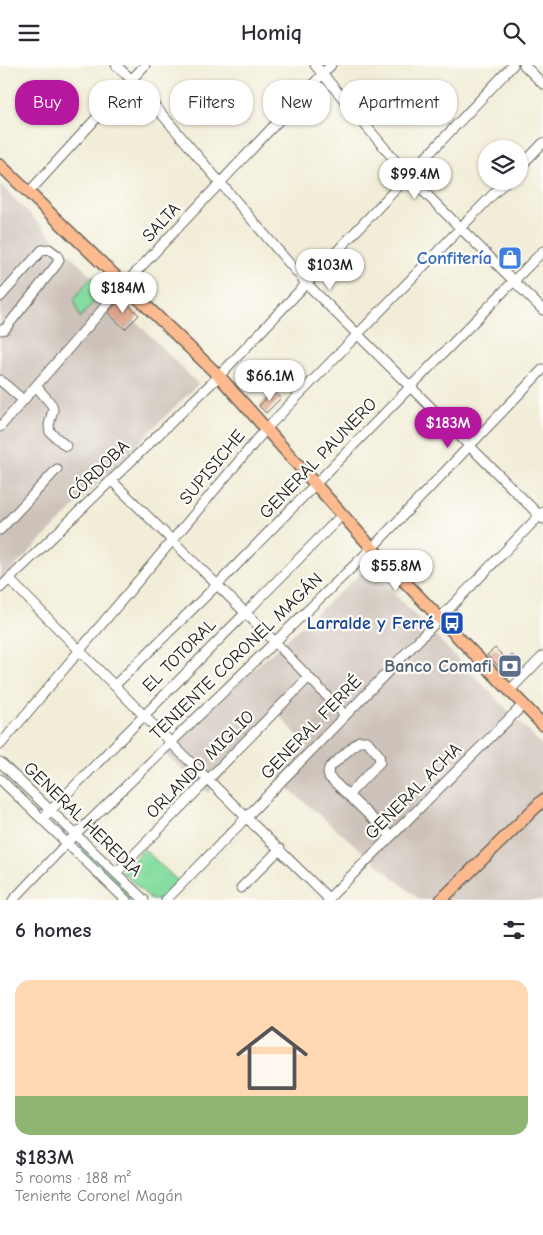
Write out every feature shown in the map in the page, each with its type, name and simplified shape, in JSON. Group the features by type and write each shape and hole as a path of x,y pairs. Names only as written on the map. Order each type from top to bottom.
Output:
{"main road":[{"path":"0,165 219,376 372,548 543,725"},
{"path":"441,900 543,800"}],"street":[{"path":"116,65 131,79 306,283 542,516"},
{"path":"29,192 145,65"},
{"path":"315,65 408,176 543,310"},
{"name":"SALTA","path":"0,427 124,285 331,65"},
{"name":"CÓRDOBA","path":"0,588 219,376 513,65"},
{"path":"524,65 543,84"},
{"path":"528,159 543,143"},
{"name":"SUPISICHE","path":"0,745 266,429 497,190"},
{"path":"0,297 42,250 49,249 57,255 59,260 57,264 5,329 0,330"},
{"name":"GENERAL PAUNERO","path":"115,685 217,585 543,251"},
{"name":"TENIENTE CORONEL MAGÁN","path":"12,900 75,834 372,548 543,369"},
{"path":"0,380 23,400"},
{"path":"36,386 52,405 53,410 49,425 50,432 66,446"},
{"path":"0,530 57,469"},
{"path":"111,480 274,641 345,715"},
{"name":"EL TOTORAL","path":"42,819 244,612 342,515"},
{"name":"GENERAL FERRÉ","path":"166,900 439,617 542,516"},
{"path":"9,579 328,899"},
{"path":"510,690 543,655"},
{"name":"ORLANDO MIGLIO","path":"116,873 308,678"},
{"name":"GENERAL ACHA","path":"328,899 523,705"},
{"path":"348,795 380,762 378,755 366,741 359,741 329,769 329,777 391,836"},
{"name":"GENERAL HEREDIA","path":"0,762 144,900"},
{"name":"GENERAL HEREDIA","path":"0,779 126,900"},
{"path":"242,888 280,849"}],"shaded area":[{"path":"0,184 198,384 0,581"},
{"path":"368,567 543,746 543,900 420,900 277,779 308,747 278,714 208,793 162,751"}],"green space":[{"path":"92,276 106,287 80,318 74,299"},
{"path":"81,845 139,900 129,900 77,849"},
{"path":"144,849 178,881 160,900 152,900 122,872"}],"building":[{"path":"121,298 139,315 125,329 108,313"},
{"path":"273,391 281,398 266,413 259,406"},
{"path":"495,648 507,660 512,655 521,663 509,677 487,655"}],"place":[{"name":"Confitería","path":"510,258"},
{"name":"Larralde y Ferré","path":"452,623"},
{"name":"Banco Comafi","path":"510,666"}]}
